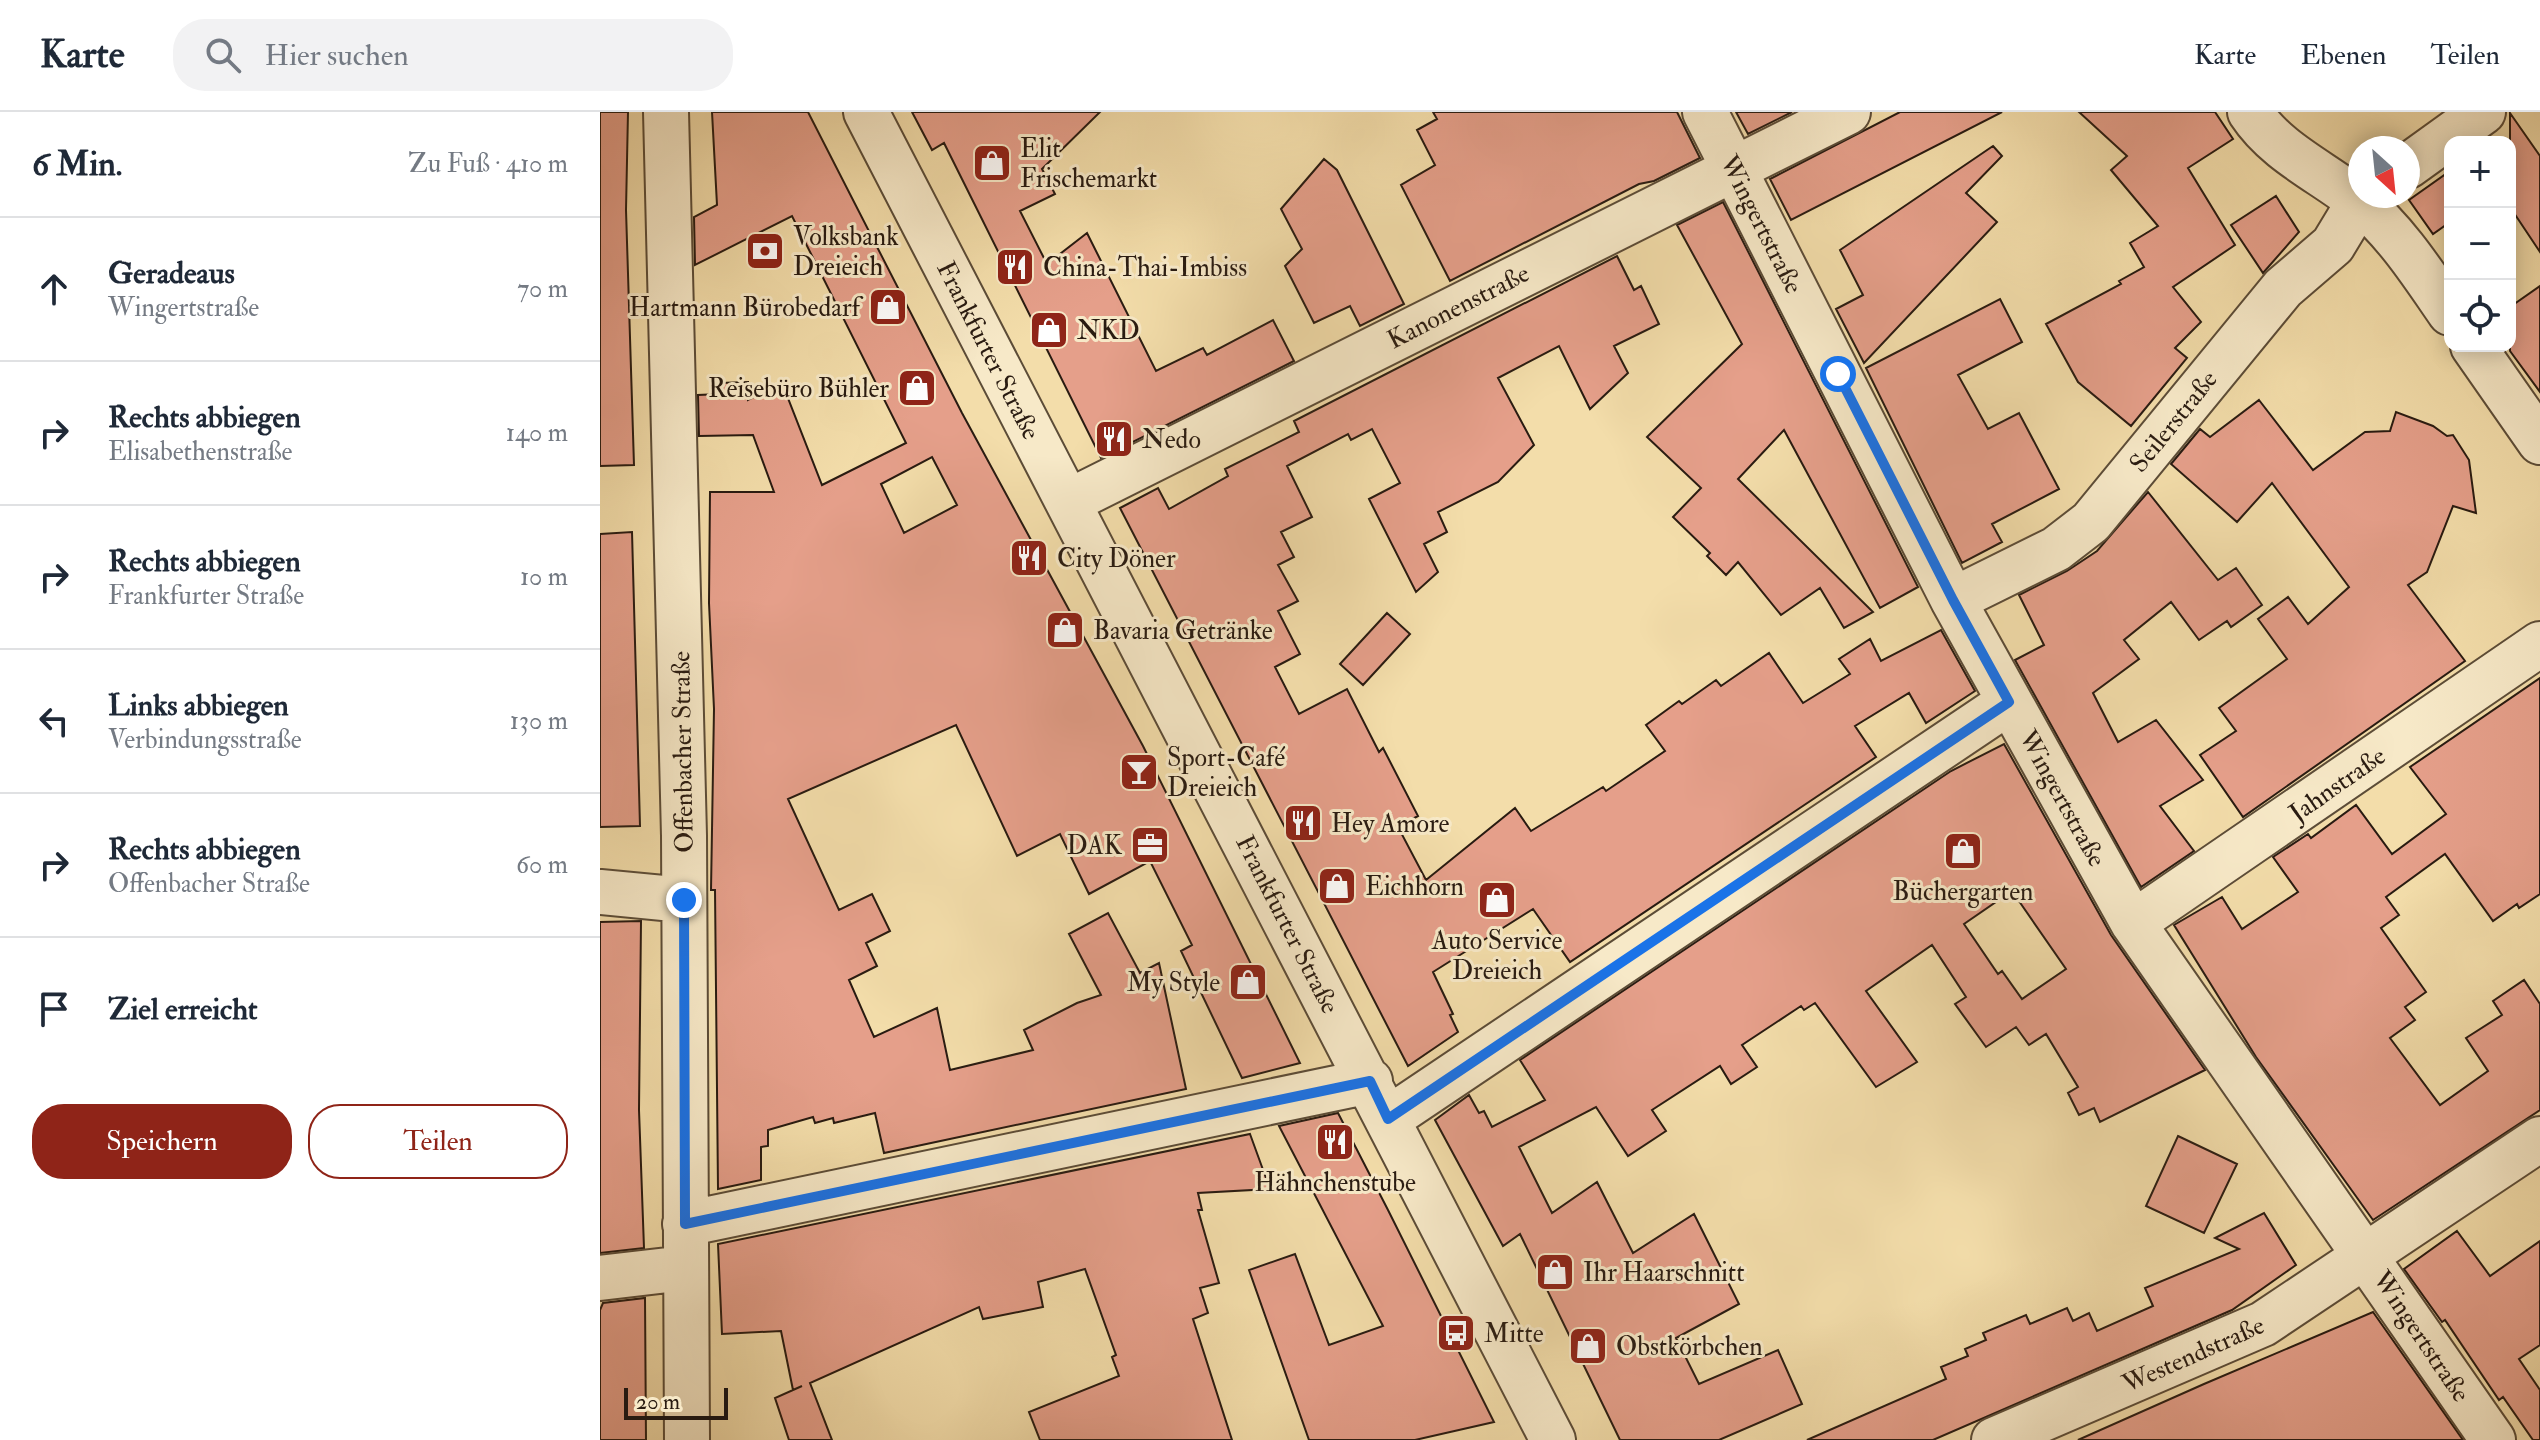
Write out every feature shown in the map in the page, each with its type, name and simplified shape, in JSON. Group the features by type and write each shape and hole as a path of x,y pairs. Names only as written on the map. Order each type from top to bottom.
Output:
{"street":[{"name":"Offenbacher Straße","path":"666,112 684,900 687,1440"},
{"name":"Frankfurter Straße","path":"866,112 1379,1100 1538,1437"},
{"name":"Wingertstraße","path":"1705,112 1953,600 2133,923 2493,1440"},
{"name":"Kanonenstraße","path":"1068,502 1848,112"},
{"path":"2250,112 2302,164 2348,190"},
{"path":"2420,157 2483,112"},
{"name":"Seilerstraße","path":"1953,600 2056,549 2091,522 2283,288 2333,245 2357,208"},
{"path":"2371,208 2400,242 2444,304"},
{"path":"2477,352 2540,442"},
{"name":"Jahnstraße","path":"2133,923 2540,644"},
{"path":"685,1224 1379,1100 2009,702"},
{"path":"600,892 684,900"},
{"name":"Westendstraße","path":"1994,1440 2237,1338 2263,1324 2540,1139"},
{"path":"600,1278 685,1268"}],"building":[{"path":"600,112 628,112 626,210 634,465 600,466"},
{"path":"712,112 808,112 962,413 1143,746 1300,1063 1242,1078 1181,951 1192,945 1150,861 1089,894 1060,834 1017,856 956,725 788,799 839,910 872,894 890,931 866,943 877,966 849,980 874,1037 937,1008 950,1070 1033,1050 1024,1030 1077,1003 1101,995 1069,934 1108,913 1140,973 1159,963 1186,1089 884,1153 875,1113 834,1123 833,1118 815,1123 813,1117 768,1130 768,1146 761,1147 761,1180 718,1189 715,890 711,890 714,709 709,603 710,492 774,492 753,435 699,436 698,395 721,394 721,383 748,382 748,400 782,383 822,485 906,443 792,216 695,265 694,217 717,205","holes":["932,457 957,505 904,533 881,484"]},
{"path":"912,112 1100,112 1042,169 1055,194 1020,211 1047,264 1087,233 1156,371 1203,348 1207,355 1273,320 1294,361 1101,458 944,143 932,150"},
{"path":"1433,112 1677,112 1700,158 1654,181 1639,184 1450,281 1401,185 1435,165 1417,130 1437,119"},
{"path":"1736,112 1792,112 1748,134"},
{"path":"1900,112 2002,112 1791,220 1770,179"},
{"path":"2079,112 2215,112 2233,139 2188,168 2235,245 2173,287 2201,322 2175,348 2187,358 2131,426 2078,382 2046,324 2121,284 2119,281 2144,267 2130,243 2158,226 2111,170 2127,156"},
{"path":"2510,113 2540,156 2540,252 2516,216 2516,136 2510,136"},
{"path":"1993,146 2002,156 1966,193 1997,222 1864,363 1836,309 1863,295 1840,250"},
{"path":"1324,159 1337,170 1404,304 1360,326 1350,306 1314,323 1285,266 1302,249 1281,209"},
{"path":"2444,175 2444,226 2433,234 2415,208 2420,208 2420,192"},
{"path":"2276,196 2299,232 2263,273 2231,225"},
{"path":"1723,202 1918,587 1880,608 1784,430 1738,479 1873,612 1844,628 1820,588 1781,615 1738,562 1726,575 1707,556 1710,553 1673,517 1701,488 1647,437 1742,344 1677,225"},
{"path":"1617,256 1634,290 1641,286 1659,324 1614,346 1628,373 1590,409 1559,346 1498,378 1534,445 1498,482 1438,512 1447,532 1424,544 1438,572 1416,592 1369,499 1400,483 1372,429 1351,440 1348,434 1287,466 1312,517 1281,532 1294,557 1278,565 1298,601 1278,611 1300,654 1275,667 1299,714 1347,689 1379,752 1383,748 1418,816 1398,827 1426,880 1515,808 1531,831 1603,787 1606,791 1665,751 1646,725 1716,680 1721,686 1769,653 1803,703 1850,674 1839,659 1870,639 1881,661 1941,630 1975,691 1926,723 1909,693 1855,726 1876,757 1570,962 1533,909 1433,972 1458,1032 1408,1066 1120,508 1158,488 1169,509 1228,476 1225,469 1299,432 1294,421"},
{"path":"2540,286 2540,392 2511,352 2516,352 2516,303"},
{"path":"2000,299 2022,342 1958,375 1988,429 2019,413 2059,489 1992,524 2002,542 1962,563 1866,368"},
{"path":"2259,400 2313,470 2365,432 2390,431 2396,412 2433,426 2447,436 2453,435 2469,460 2476,513 2453,506 2427,572 2408,585 2465,661 2243,817 2200,755 2236,731 2219,708 2287,659 2258,619 2288,597 2308,624 2349,587 2272,483 2237,522 2171,464 2200,429 2210,437"},
{"path":"2148,492 2218,580 2236,568 2262,605 2231,627 2227,621 2199,640 2171,602 2124,640 2139,659 2093,693 2118,742 2156,720 2203,780 2160,806 2194,851 2141,887 2015,660 2044,645 2019,595 2067,571 2097,551"},
{"path":"632,532 640,826 600,827 600,534"},
{"path":"1387,613 1410,634 1363,685 1340,664"},
{"path":"2540,678 2540,894 2519,908 2517,904 2493,921 2445,854 2386,897 2399,915 2381,928 2426,992 2405,1007 2415,1020 2390,1038 2440,1105 2488,1071 2466,1038 2502,1015 2493,1001 2524,980 2540,1004 2540,1110 2373,1220 2256,1057 2174,925 2222,897 2242,929 2298,892 2273,857 2308,834 2311,838 2356,805 2392,854 2446,814 2410,767"},
{"path":"2004,744 2111,935 2205,1070 2100,1122 2094,1108 2079,1115 2068,1093 2078,1087 2046,1034 2029,1045 2016,1027 1986,1047 1955,1004 1966,997 1932,945 1866,991 1917,1062 1876,1087 1815,1003 1804,1010 1801,1006 1742,1045 1757,1067 1731,1084 1720,1066 1652,1110 1666,1131 1628,1156 1596,1107 1519,1147 1552,1213 1597,1182 1633,1253 1694,1214 1739,1304 1676,1338 1699,1384 1778,1350 1802,1404 1719,1440 1620,1440 1520,1234 1503,1246 1435,1120 1469,1095 1479,1113 1484,1111 1492,1127 1545,1100 1520,1060 1951,771","holes":["2012,891 2066,969 2022,999 2002,971 1998,974 1964,924"]},
{"path":"641,921 639,1110 644,1248 600,1253 600,922"},
{"path":"1338,1113 1494,1422 1415,1440 1309,1440 1249,1270 1295,1254 1329,1345 1383,1326 1279,1126"},
{"path":"1250,1134 1270,1189 1198,1193 1202,1210 1198,1210 1219,1283 1200,1288 1208,1313 1193,1319 1232,1440 1040,1440 1029,1412 1119,1376 1112,1357 1116,1355 1085,1269 1038,1282 1043,1307 983,1319 979,1307 810,1383 832,1440 789,1440 775,1398 793,1390 781,1331 722,1334 718,1244"},
{"path":"2178,1136 2237,1164 2204,1233 2146,1206"},
{"path":"2264,1213 2296,1265 2232,1310 1933,1440 1807,1440 1946,1379 1941,1367 1968,1356 1965,1349 1986,1340 1983,1333 2026,1315 2030,1324 2067,1308 2073,1321 2089,1313 2097,1331 2153,1306 2145,1288 2239,1249 2215,1238"},
{"path":"2457,1231 2490,1276 2540,1241 2540,1345 2519,1359 2540,1390 2540,1440 2533,1440 2503,1397 2499,1400 2445,1320 2442,1322 2404,1269"},
{"path":"645,1298 646,1440 600,1440 600,1310 603,1303"},
{"path":"2373,1312 2463,1440 2078,1440 2204,1384"}],"place":[{"name":"Elit Frischemarkt","path":"992,163"},
{"name":"Volksbank Dreieich","path":"765,251"},
{"name":"China-Thai-Imbiss","path":"1015,267"},
{"name":"Hartmann Bürobedarf","path":"888,307"},
{"name":"NKD","path":"1049,330"},
{"name":"Reisebüro Bühler","path":"917,388"},
{"name":"Nedo","path":"1114,439"},
{"name":"City Döner","path":"1029,558"},
{"name":"Bavaria Getränke","path":"1065,630"},
{"name":"Sport-Café Dreieich","path":"1139,772"},
{"name":"Hey Amore","path":"1303,823"},
{"name":"DAK","path":"1150,845"},
{"name":"Büchergarten","path":"1963,851"},
{"name":"Eichhorn","path":"1337,886"},
{"name":"Auto Service Dreieich","path":"1497,900"},
{"name":"My Style","path":"1248,982"},
{"name":"Hähnchenstube","path":"1335,1142"},
{"name":"Ihr Haarschnitt","path":"1555,1272"},
{"name":"Mitte","path":"1456,1333"},
{"name":"Obstkörbchen","path":"1588,1346"}],"route":[{"path":"684,900 685,1224 1370,1081 1388,1119 2009,702 1953,600 1838,374"}]}
